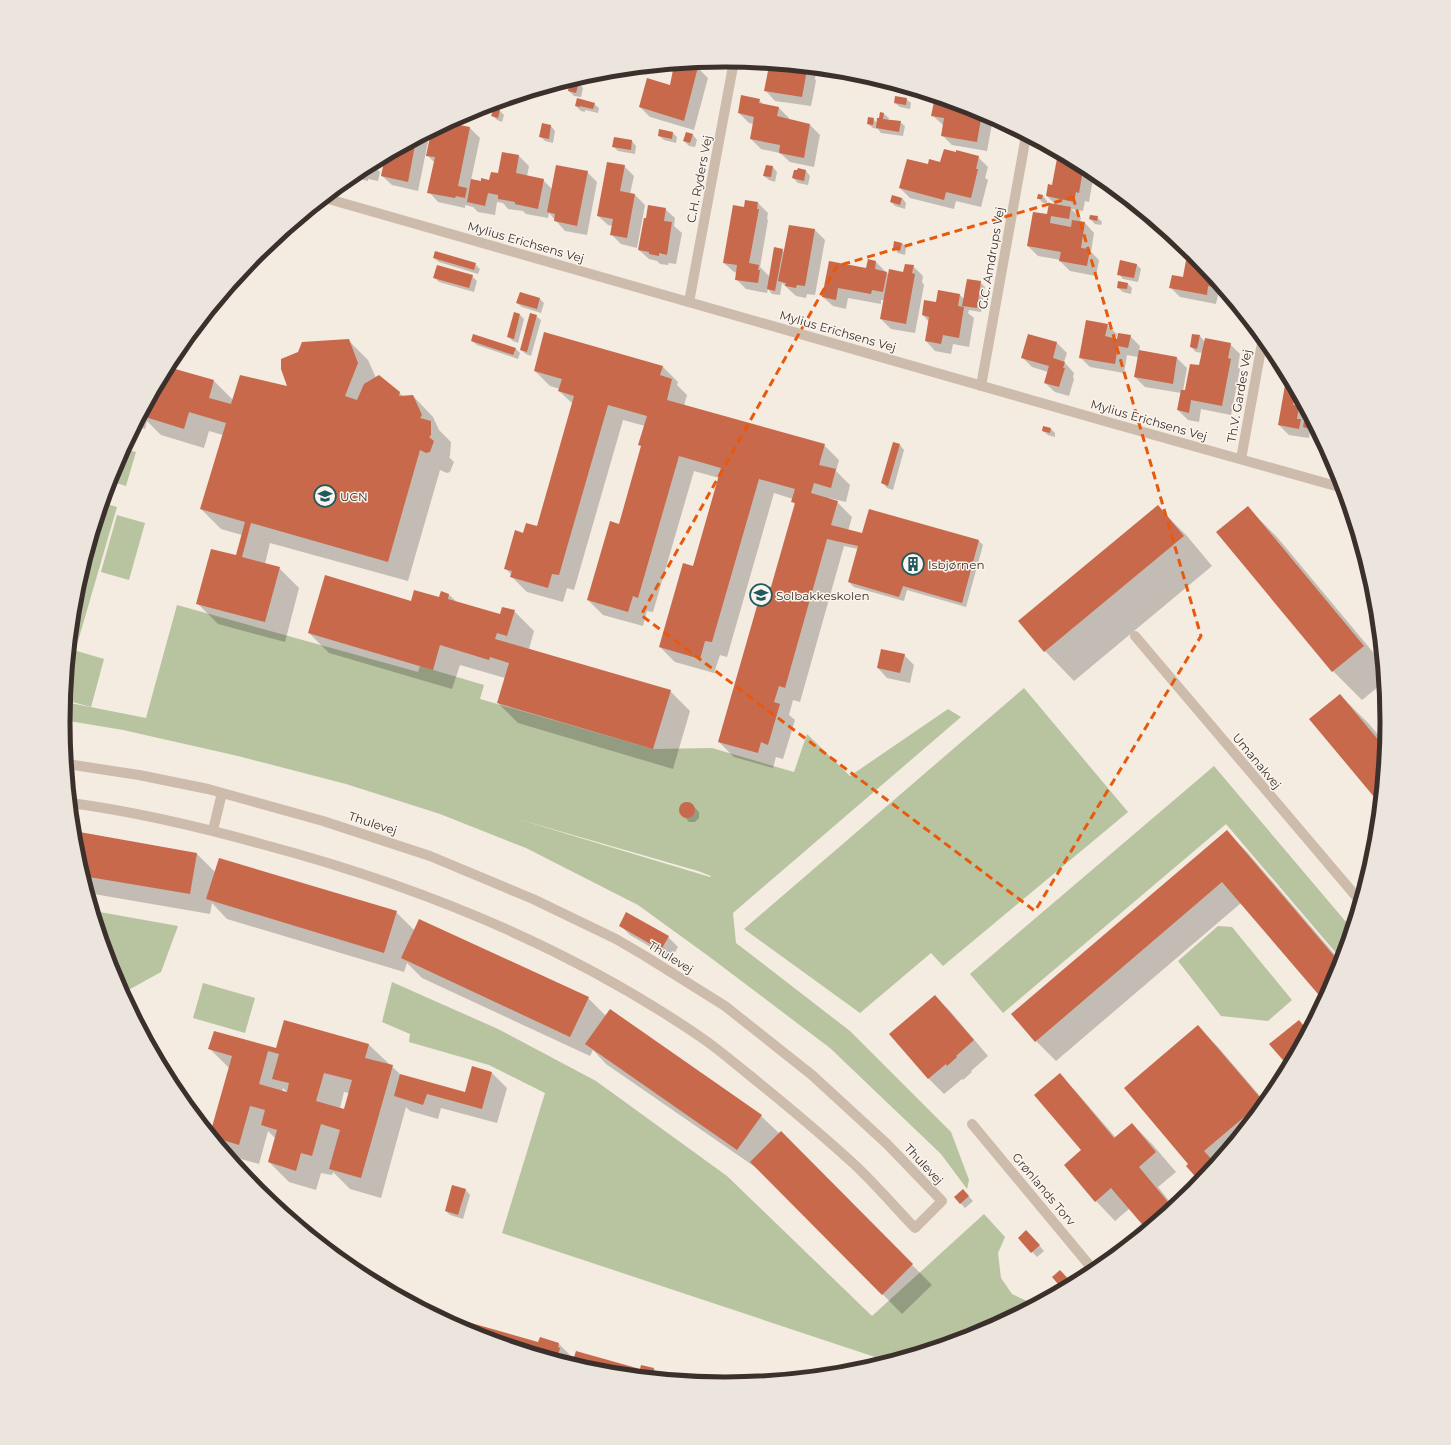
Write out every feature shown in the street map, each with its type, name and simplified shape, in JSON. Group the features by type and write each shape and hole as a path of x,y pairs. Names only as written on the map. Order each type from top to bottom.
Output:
{"street":[{"name":"C.H. Ryders Vej","path":"689,302 733,67"},
{"name":"G.C. Amdrups Vej","path":"981,386 1025,140"},
{"name":"Mylius Erichsens Vej","path":"330,199 981,386 1336,486"},
{"name":"Th.V. Gardes Vej","path":"1241,459 1262,345"},
{"name":"Umanakvej","path":"1135,636 1357,898"},
{"name":"Thulevej","path":"71,765 139,775 222,792 323,821 430,856 533,900 629,947 725,1006 812,1075 887,1144 942,1201 915,1228 856,1166 787,1105 704,1039 626,989 598,973 516,933 398,886 314,858 213,830 153,817 76,804"},
{"path":"213,830 222,792"},
{"name":"Grønlands Torv","path":"972,1124 1091,1267"}],"highlighted area":[{"path":"1073,197 1201,636 1035,911 641,615 837,266"}],"green space":[{"path":"130,450 136,452 126,486 116,483"},
{"path":"108,504 117,507 76,648 75,648 76,637 83,595 92,553"},
{"path":"117,515 145,523 129,580 101,572"},
{"path":"177,605 418,672 420,666 484,685 480,699 653,749 712,748 794,772 807,734 850,776 948,709 961,717 733,913 736,943 850,1031 951,1132 969,1180 967,1189 941,1154 830,1048 638,905 526,848 440,814 346,784 238,756 123,730 70,721 70,703 146,718","holes":["514,818 698,871 711,876 710,877"]},
{"path":"74,650 104,659 91,707 70,701"},
{"path":"1024,688 1128,812 943,966 931,953 860,1013 744,929"},
{"path":"1214,766 1349,925 1338,955 1226,824 1003,1013 970,974"},
{"path":"98,912 178,926 161,972 128,990 120,973"},
{"path":"1218,926 1232,927 1292,1000 1268,1021 1221,1016 1178,961"},
{"path":"392,982 498,1029 596,1081 727,1176 872,1316 984,1214 1005,1237 998,1253 1001,1278 1012,1294 1030,1302 976,1328 936,1343 881,1359 502,1233 545,1093 489,1065 409,1042 410,1034 382,1022"},
{"path":"203,983 255,998 245,1033 193,1018"}],"building":[{"path":"698,68 684,121 639,107 647,78 670,85 673,69"},
{"path":"769,68 807,72 802,97 764,91"},
{"path":"578,84 576,93 568,91 569,86"},
{"path":"741,95 760,99 759,103 779,107 777,116 810,124 804,158 779,153 780,145 750,139 754,117 738,113"},
{"path":"895,96 907,98 906,105 894,103"},
{"path":"577,98 595,103 593,109 575,106"},
{"path":"934,101 981,119 977,142 941,136 944,118 931,116"},
{"path":"497,109 500,110 498,118 491,116 493,110"},
{"path":"880,112 884,113 883,119 901,121 899,132 876,128 877,118 879,118"},
{"path":"868,117 874,118 873,125 867,124"},
{"path":"542,123 551,125 549,139 539,137"},
{"path":"458,125 470,127 458,186 467,188 465,198 456,196 455,198 427,193 435,157 426,156 430,138"},
{"path":"659,129 673,132 672,139 658,136"},
{"path":"686,132 693,134 690,143 683,141"},
{"path":"614,137 632,140 631,150 612,147"},
{"path":"415,146 408,182 381,176 384,164"},
{"path":"944,149 956,152 956,150 979,156 976,169 978,169 971,198 946,192 944,200 899,188 907,159 928,164 929,159 940,162"},
{"path":"502,152 519,155 516,173 544,179 538,209 515,204 515,202 498,199 498,195 488,193 485,206 467,202 471,179 481,181 481,178 489,180 491,172 498,173"},
{"path":"1057,157 1083,173 1079,193 1076,192 1074,202 1046,196 1048,184 1052,185"},
{"path":"607,162 625,165 620,191 635,194 627,238 610,235 613,219 597,216"},
{"path":"556,165 588,171 577,226 554,221 555,214 547,212"},
{"path":"766,165 773,166 771,177 763,176"},
{"path":"798,168 806,170 804,181 792,178 794,170 797,170"},
{"path":"1038,194 1043,195 1042,199 1037,199"},
{"path":"892,195 902,198 900,205 890,202"},
{"path":"745,200 758,202 757,209 759,209 749,263 759,265 758,270 760,270 758,283 735,280 737,265 723,263 733,205 744,207"},
{"path":"1049,203 1071,207 1069,219 1051,216 1050,223 1071,227 1072,220 1085,222 1081,248 1090,249 1087,266 1059,261 1061,252 1027,246 1033,212 1047,214"},
{"path":"648,205 666,208 664,221 672,222 667,255 659,253 659,256 638,250"},
{"path":"1090,215 1098,216 1097,221 1089,219"},
{"path":"789,225 815,229 805,286 797,285 796,288 785,286 786,283 778,281"},
{"path":"894,241 902,243 900,251 893,249"},
{"path":"774,247 783,249 775,291 767,289"},
{"path":"435,251 476,263 474,270 433,258"},
{"path":"1187,257 1216,287 1208,286 1207,295 1169,288 1172,275 1183,277"},
{"path":"868,259 876,261 875,269 887,272 883,292 872,290 871,294 838,288 836,300 822,297 829,261 866,268"},
{"path":"1120,260 1137,264 1134,278 1117,275"},
{"path":"905,264 914,265 912,273 915,274 906,324 880,319 889,269 903,272"},
{"path":"437,265 473,275 469,288 433,278"},
{"path":"967,279 981,281 977,308 962,306"},
{"path":"1118,281 1128,283 1127,289 1117,288"},
{"path":"938,290 960,294 958,306 964,307 959,338 943,335 941,344 925,341 929,317 922,315 924,300 936,302"},
{"path":"520,292 540,298 537,309 516,303"},
{"path":"514,312 520,314 514,339 507,337"},
{"path":"530,313 537,315 527,352 520,350"},
{"path":"1086,320 1108,324 1105,336 1117,339 1118,333 1131,335 1128,348 1118,346 1115,364 1079,358"},
{"name":"Solbakkeskolen","path":"544,332 663,366 660,375 672,379 667,400 825,444 819,465 836,469 831,488 814,483 811,493 838,501 831,525 862,533 869,509 979,540 962,603 903,586 899,597 848,582 858,546 827,539 785,688 779,686 774,702 780,704 768,745 761,742 758,753 718,742 763,585 771,587 795,503 791,502 795,489 759,479 712,642 705,641 700,659 659,647 683,563 693,566 721,468 679,456 638,598 633,596 628,612 587,600 610,521 619,524 641,446 638,445 647,416 608,405 559,575 552,574 548,588 510,577 512,571 504,569 515,530 523,533 526,523 537,526 574,396 558,391 562,379 534,371"},
{"path":"473,334 516,348 513,355 471,341"},
{"path":"1028,334 1057,342 1053,358 1065,362 1063,368 1065,368 1059,387 1044,383 1049,366 1021,358"},
{"path":"1192,334 1200,335 1197,349 1190,347"},
{"path":"1205,338 1231,343 1228,358 1231,359 1222,406 1191,400 1189,413 1177,410 1181,390 1185,390 1190,364 1199,365"},
{"path":"349,339 358,363 345,396 357,400 364,384 379,375 400,392 399,396 413,395 422,415 420,418 431,421 431,435 429,437 434,441 430,452 426,453 420,450 388,562 251,523 242,557 280,567 265,622 196,604 211,549 236,555 245,522 200,509 226,423 189,412 184,429 146,417 174,369 214,380 209,398 231,404 240,375 287,386 281,369 281,359 298,352 302,342"},
{"path":"1139,350 1177,357 1173,384 1134,377"},
{"path":"1286,382 1296,400 1294,400 1293,405 1299,406 1297,419 1301,419 1299,429 1278,425"},
{"path":"1305,417 1310,429 1303,427"},
{"path":"1043,426 1051,428 1050,433 1042,431"},
{"path":"893,442 900,444 888,486 881,483"},
{"path":"1158,505 1184,536 1044,652 1018,621"},
{"path":"1248,506 1364,646 1332,672 1216,532"},
{"path":"325,575 411,601 414,590 439,597 441,591 449,594 448,599 500,614 502,607 515,610 507,636 497,633 495,639 671,690 653,749 497,703 509,663 490,657 489,660 440,645 433,670 308,633"},
{"path":"881,649 905,654 900,673 877,668"},
{"path":"1340,694 1381,743 1380,765 1376,799 1309,719"},
{"path":"684,802 690,802 695,807 693,816 690,818 684,818 679,813 679,807"},
{"path":"1227,830 1336,959 1320,997 1222,882 1035,1042 1011,1014"},
{"path":"80,832 197,853 190,894 89,877"},
{"path":"219,858 397,911 384,953 206,899"},
{"path":"626,912 669,936 661,950 619,926"},
{"path":"419,919 589,997 570,1037 401,958"},
{"path":"935,995 974,1040 947,1066 946,1064 928,1079 889,1034"},
{"path":"610,1009 762,1115 737,1150 585,1044"},
{"path":"284,1020 369,1044 365,1058 393,1065 361,1178 329,1169 340,1130 321,1124 312,1156 301,1153 296,1171 268,1162 277,1130 261,1125 265,1110 250,1106 239,1145 219,1139 211,1129 232,1056 208,1049 214,1031 276,1048","holes":["268,1051 279,1054 272,1079 289,1083 287,1092 259,1084","324,1073 352,1080 344,1109 316,1101"]},
{"path":"1299,1020 1305,1027 1285,1063 1269,1044"},
{"path":"1198,1025 1262,1100 1258,1105 1204,1151 1213,1161 1197,1178 1186,1166 1188,1164 1124,1088"},
{"path":"472,1066 492,1072 482,1109 427,1094 423,1105 394,1096 400,1074 465,1092"},
{"path":"1060,1073 1114,1138 1132,1123 1156,1152 1139,1167 1170,1204 1144,1227 1111,1188 1095,1202 1064,1165 1081,1150 1034,1095"},
{"path":"781,1131 913,1264 882,1295 750,1162"},
{"path":"452,1185 466,1189 458,1215 445,1211"},
{"path":"963,1189 969,1196 960,1204 954,1197"},
{"path":"1026,1230 1040,1245 1031,1253 1018,1238"},
{"path":"1060,1270 1069,1280 1060,1286 1052,1277"},
{"path":"453,1318 538,1342 540,1337 559,1343 558,1347 560,1348 558,1356 567,1358 556,1356 515,1343"},
{"path":"576,1351 640,1369 641,1365 654,1368 653,1373 656,1374 568,1359 569,1356 574,1357"}],"place":[{"name":"UCN","path":"325,496"},
{"name":"Isbjørnen","path":"913,564"},
{"name":"Solbakkeskolen","path":"761,595"}]}
